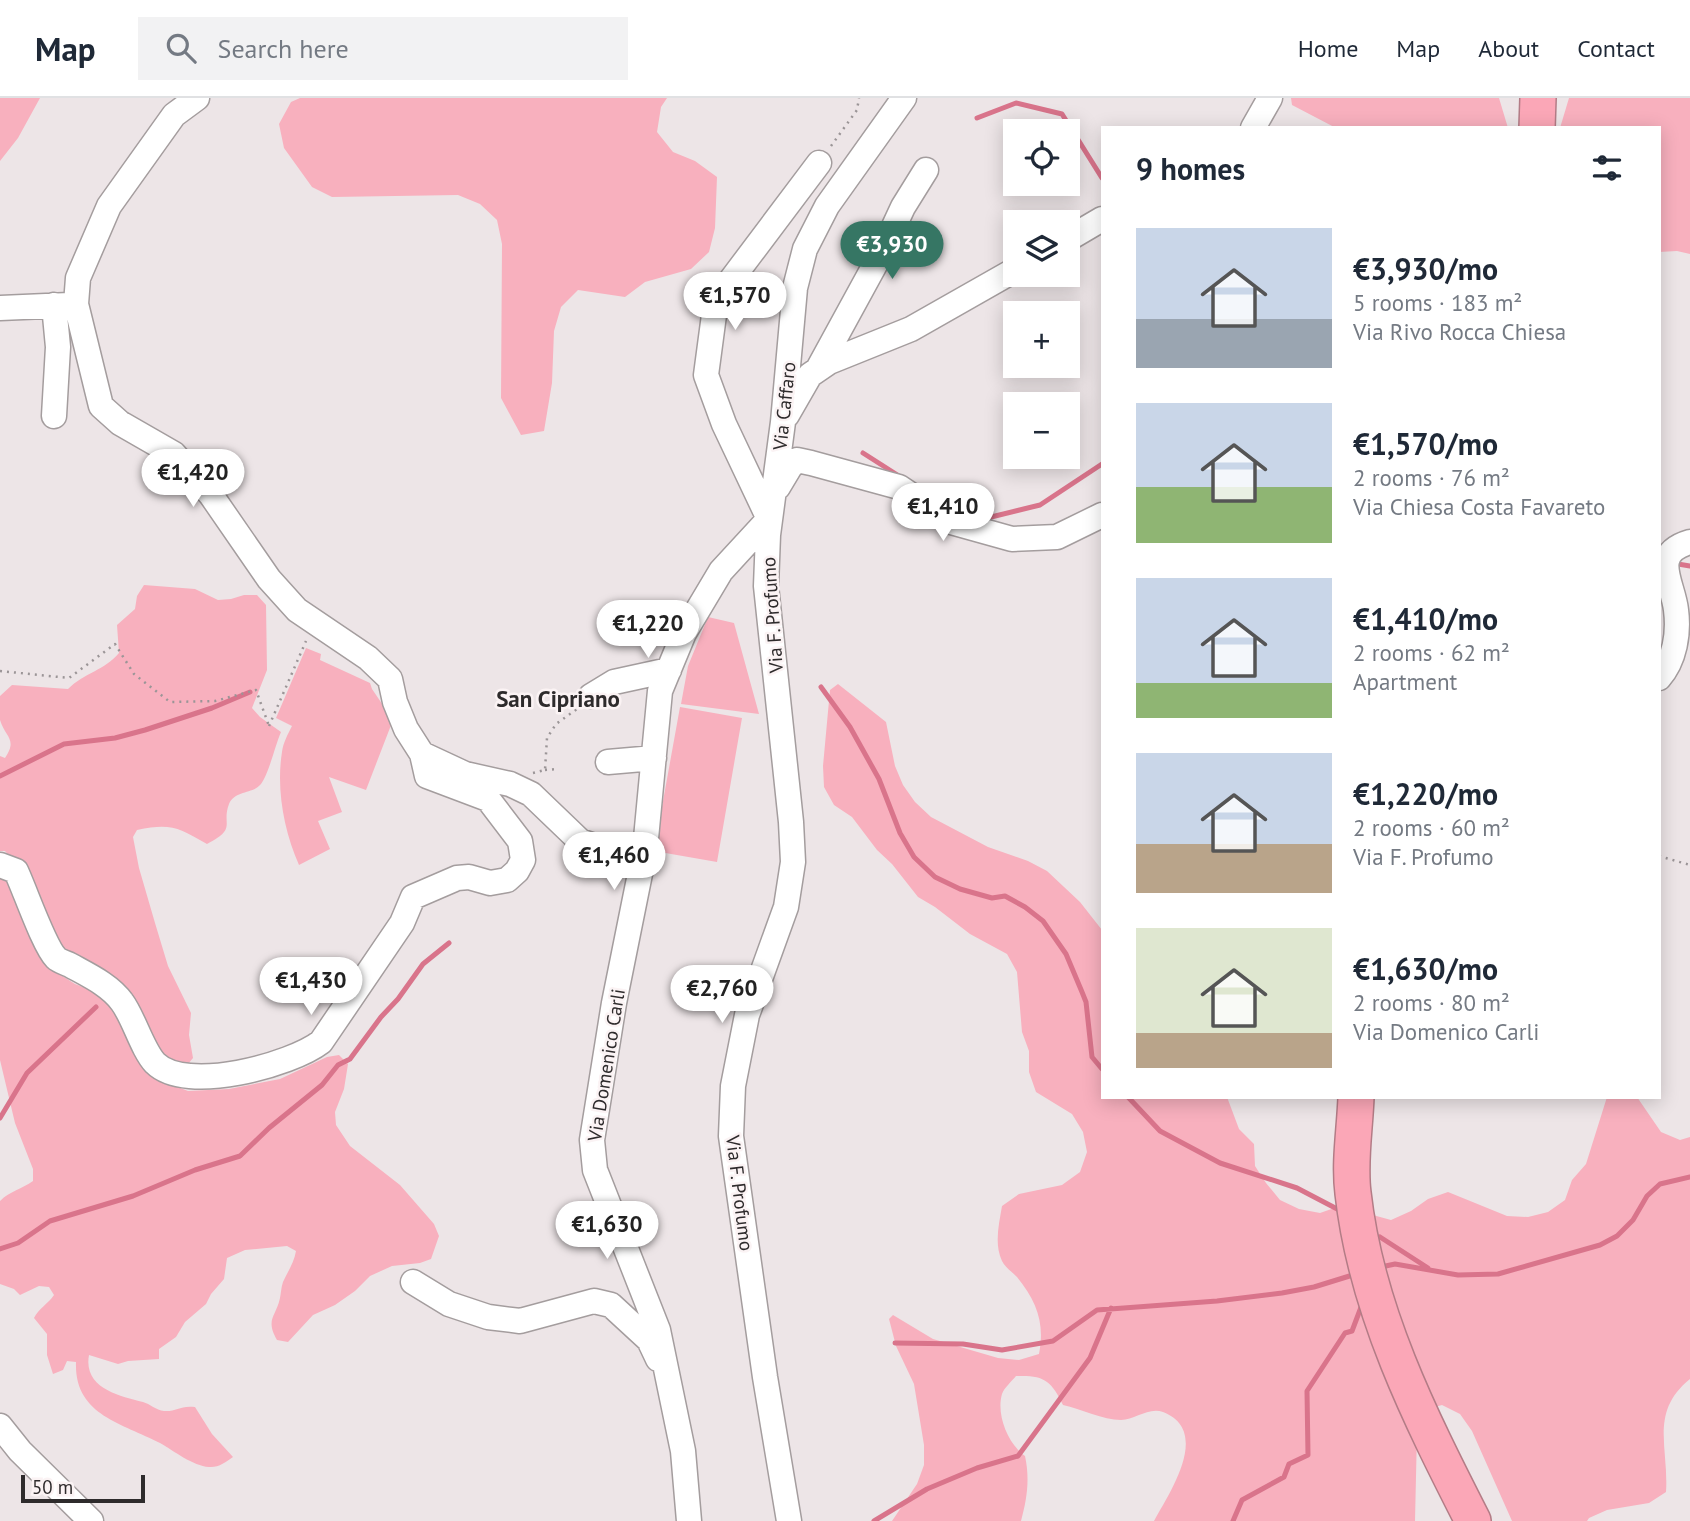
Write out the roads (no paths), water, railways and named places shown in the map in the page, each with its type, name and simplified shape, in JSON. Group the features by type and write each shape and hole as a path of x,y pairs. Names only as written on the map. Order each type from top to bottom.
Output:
{"highway":[{"path":"1537,126 1538,98"},
{"path":"1356,1099 1352,1190 1361,1245 1379,1315 1434,1445 1473,1521"}],"street":[{"path":"54,416 58,347 65,305 109,206 173,115 197,98"},
{"name":"Via Caffaro","path":"770,517 783,422 796,288 805,249 827,206 904,98"},
{"path":"1254,126 1270,98"},
{"path":"770,517 724,424 706,374 716,300 818,163"},
{"path":"818,369 883,250 902,207 926,170"},
{"path":"1080,232 1101,220"},
{"path":"783,422 810,375 818,369 842,355 911,329 1003,277"},
{"path":"0,308 65,305"},
{"path":"0,865 16,871 45,940 56,958 105,985 122,1001 155,1063 174,1074 203,1078 276,1065 308,1052 321,1042 402,923 413,897 457,878 469,877 490,883 507,880 517,871 523,860 520,841 488,799 427,776 422,754 387,698 390,679 369,658 297,610 269,579 211,495 173,454 120,423 101,406 65,305"},
{"path":"770,517 790,467 797,460 899,487 951,522 1012,540 1057,537 1101,515"},
{"name":"Via Domenico Carli","path":"689,1521 682,1451 658,1330 607,1202 592,1157 592,1140 614,1003 645,849 660,691 684,633 721,571 770,517"},
{"name":"Via F. Profumo","path":"770,517 766,586 793,862 786,907 747,1015 733,1086 731,1136 765,1377 789,1521"},
{"path":"1661,676 1673,654 1676,636 1676,612 1665,573 1667,559 1677,546 1690,542"},
{"path":"591,696 614,682 668,670"},
{"path":"422,754 465,774 510,784 531,794 580,841 600,848 645,849"},
{"path":"608,762 654,758"},
{"path":"413,1282 449,1304 499,1319 520,1321 594,1301 611,1305 649,1340 667,1379"},
{"path":"0,1426 20,1451 91,1521"}],"waterway":[{"path":"977,118 1016,103 1062,114 1101,176"},
{"path":"863,453 899,476"},
{"path":"978,518 1040,505 1101,465"},
{"path":"1672,563 1690,566"},
{"path":"821,687 850,727 879,779 900,833 914,857 935,877 960,889 992,898 1005,896 1043,921 1066,954 1086,1002 1092,1057 1101,1068"},
{"path":"0,776 64,744 115,738 145,730 212,708 250,692"},
{"path":"0,1249 18,1243 50,1221 133,1196 195,1170 240,1156 269,1128 322,1085 338,1065 350,1059 423,964 449,943"},
{"path":"0,1118 27,1073 96,1007"},
{"path":"1130,1099 1160,1131 1220,1163 1297,1188 1341,1211"},
{"path":"1381,1267 1395,1264 1458,1275 1498,1274 1600,1245 1617,1236 1633,1220 1647,1196 1660,1184 1690,1177"},
{"path":"1380,1237 1428,1268"},
{"path":"895,1343 963,1344 1002,1350 1053,1341 1097,1310 1282,1293 1314,1287 1356,1274"},
{"path":"1233,1521 1242,1500 1284,1477 1289,1464 1308,1455 1307,1391 1345,1333 1352,1331 1363,1302"},
{"path":"874,1521 927,1489 977,1468 1018,1456 1090,1358 1111,1308"}],"district":[{"name":"San Cipriano","path":"558,699"}]}
